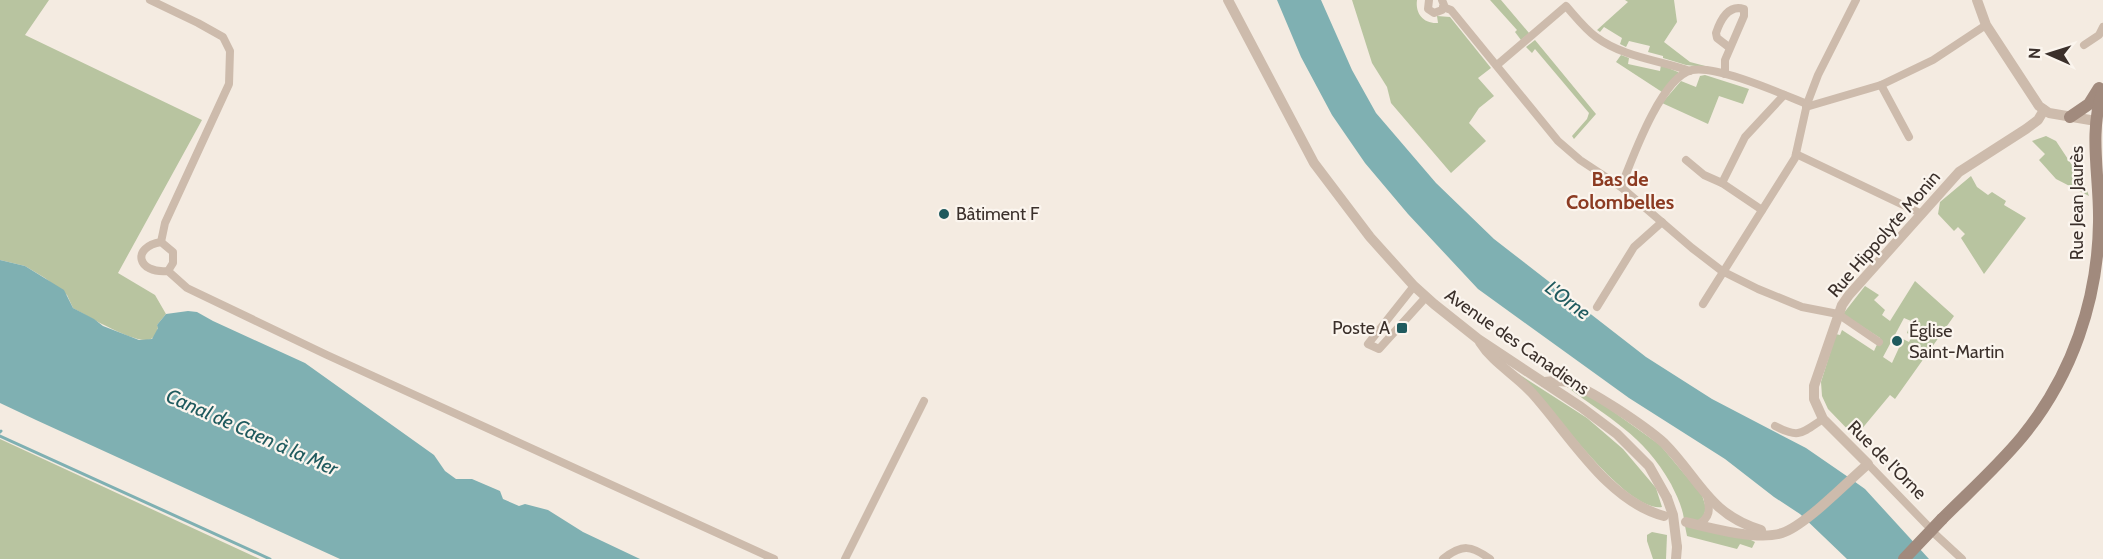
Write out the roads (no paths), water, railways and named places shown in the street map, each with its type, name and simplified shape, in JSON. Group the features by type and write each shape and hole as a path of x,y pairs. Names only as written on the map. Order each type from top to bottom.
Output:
{"main road":[{"path":"2070,117 2089,104 2103,82"},
{"name":"Rue Jean Jaurès","path":"1904,559 2021,439 2046,404 2066,369 2081,332 2091,296 2097,253 2101,208 2095,149 2096,121 2103,90"}],"street":[{"path":"150,0 223,37 230,51 229,84 165,223 161,242"},
{"name":"Avenue des Canadiens","path":"1228,0 1314,163 1370,237 1414,286 1478,339 1581,407 1635,450 1653,472 1667,498 1673,515 1677,546 1676,559"},
{"path":"1428,0 1427,6 1432,13 1437,13 1443,4 1451,10 1563,145 1580,160 1621,187 1722,271 1802,307 1838,314 1879,342"},
{"path":"1702,304 1795,158 1806,106 1818,75 1856,0"},
{"path":"1977,0 1986,25 2034,101 2049,113 2096,121"},
{"path":"1497,64 1566,6 1586,28 1607,44 1632,55 1690,70 1725,74 1784,95 1806,106 1881,85 1933,60 1986,25"},
{"path":"1725,74 1725,60 1744,16 1743,9 1738,7 1727,12 1716,33 1717,38 1730,48"},
{"path":"2084,45 2098,35 2103,27"},
{"path":"1621,187 1652,113 1663,96 1690,70"},
{"path":"1881,85 1910,137"},
{"path":"1722,183 1745,137 1767,110 1784,95"},
{"name":"Rue Hippolyte Monin","path":"1823,419 1814,399 1814,386 1838,314 1849,295 1959,172 2026,129 2038,120 2044,110"},
{"path":"1796,154 1922,214"},
{"path":"1686,160 1704,175 1722,183 1762,210"},
{"path":"1597,307 1634,247 1662,222"},
{"path":"168,272 173,263 173,252 161,242 149,244 143,251 142,262 146,268 156,272 168,272 187,288 774,559"},
{"path":"1414,286 1368,344 1380,349 1426,297"},
{"path":"1478,339 1487,354 1530,391 1595,468 1624,498 1650,513 1664,516"},
{"path":"1544,382 1570,383 1640,424 1663,443 1724,514 1743,525 1775,535"},
{"path":"846,559 924,401"},
{"path":"1775,426 1796,435 1803,433 1823,419"},
{"name":"Rue de l'Orne","path":"1823,419 1927,525"},
{"path":"1691,524 1757,536 1775,535 1787,531 1805,519 1868,464"},
{"path":"1691,524 1704,521 1708,516 1710,507 1707,495"},
{"path":"1936,535 1962,559"},
{"path":"1443,559 1454,550 1469,548 1490,559"}],"water":[{"name":"L'Orne","path":"1277,0 1321,0 1352,70 1376,113 1436,183 1494,239 1646,357 1712,399 1806,448 1865,489 1929,559 1847,559 1800,514 1725,459 1629,398 1478,289 1408,214 1365,163 1332,115 1301,57"},
{"name":"Canal de Caen à la Mer","path":"0,260 25,266 64,290 73,308 103,326 139,340 152,339 158,328 157,325 166,314 197,312 305,363 434,455 445,471 456,479 472,479 500,491 503,499 519,506 525,504 548,510 583,532 640,559 340,559 36,420 0,403"}],"waterway":[{"path":"0,436 270,559"}],"place":[{"name":"Bâtiment F","path":"944,214"},
{"name":"Poste A","path":"1402,328"},
{"name":"Église Saint-Martin","path":"1897,341"}],"district":[{"name":"Bas de Colombelles","path":"1620,190"}]}
